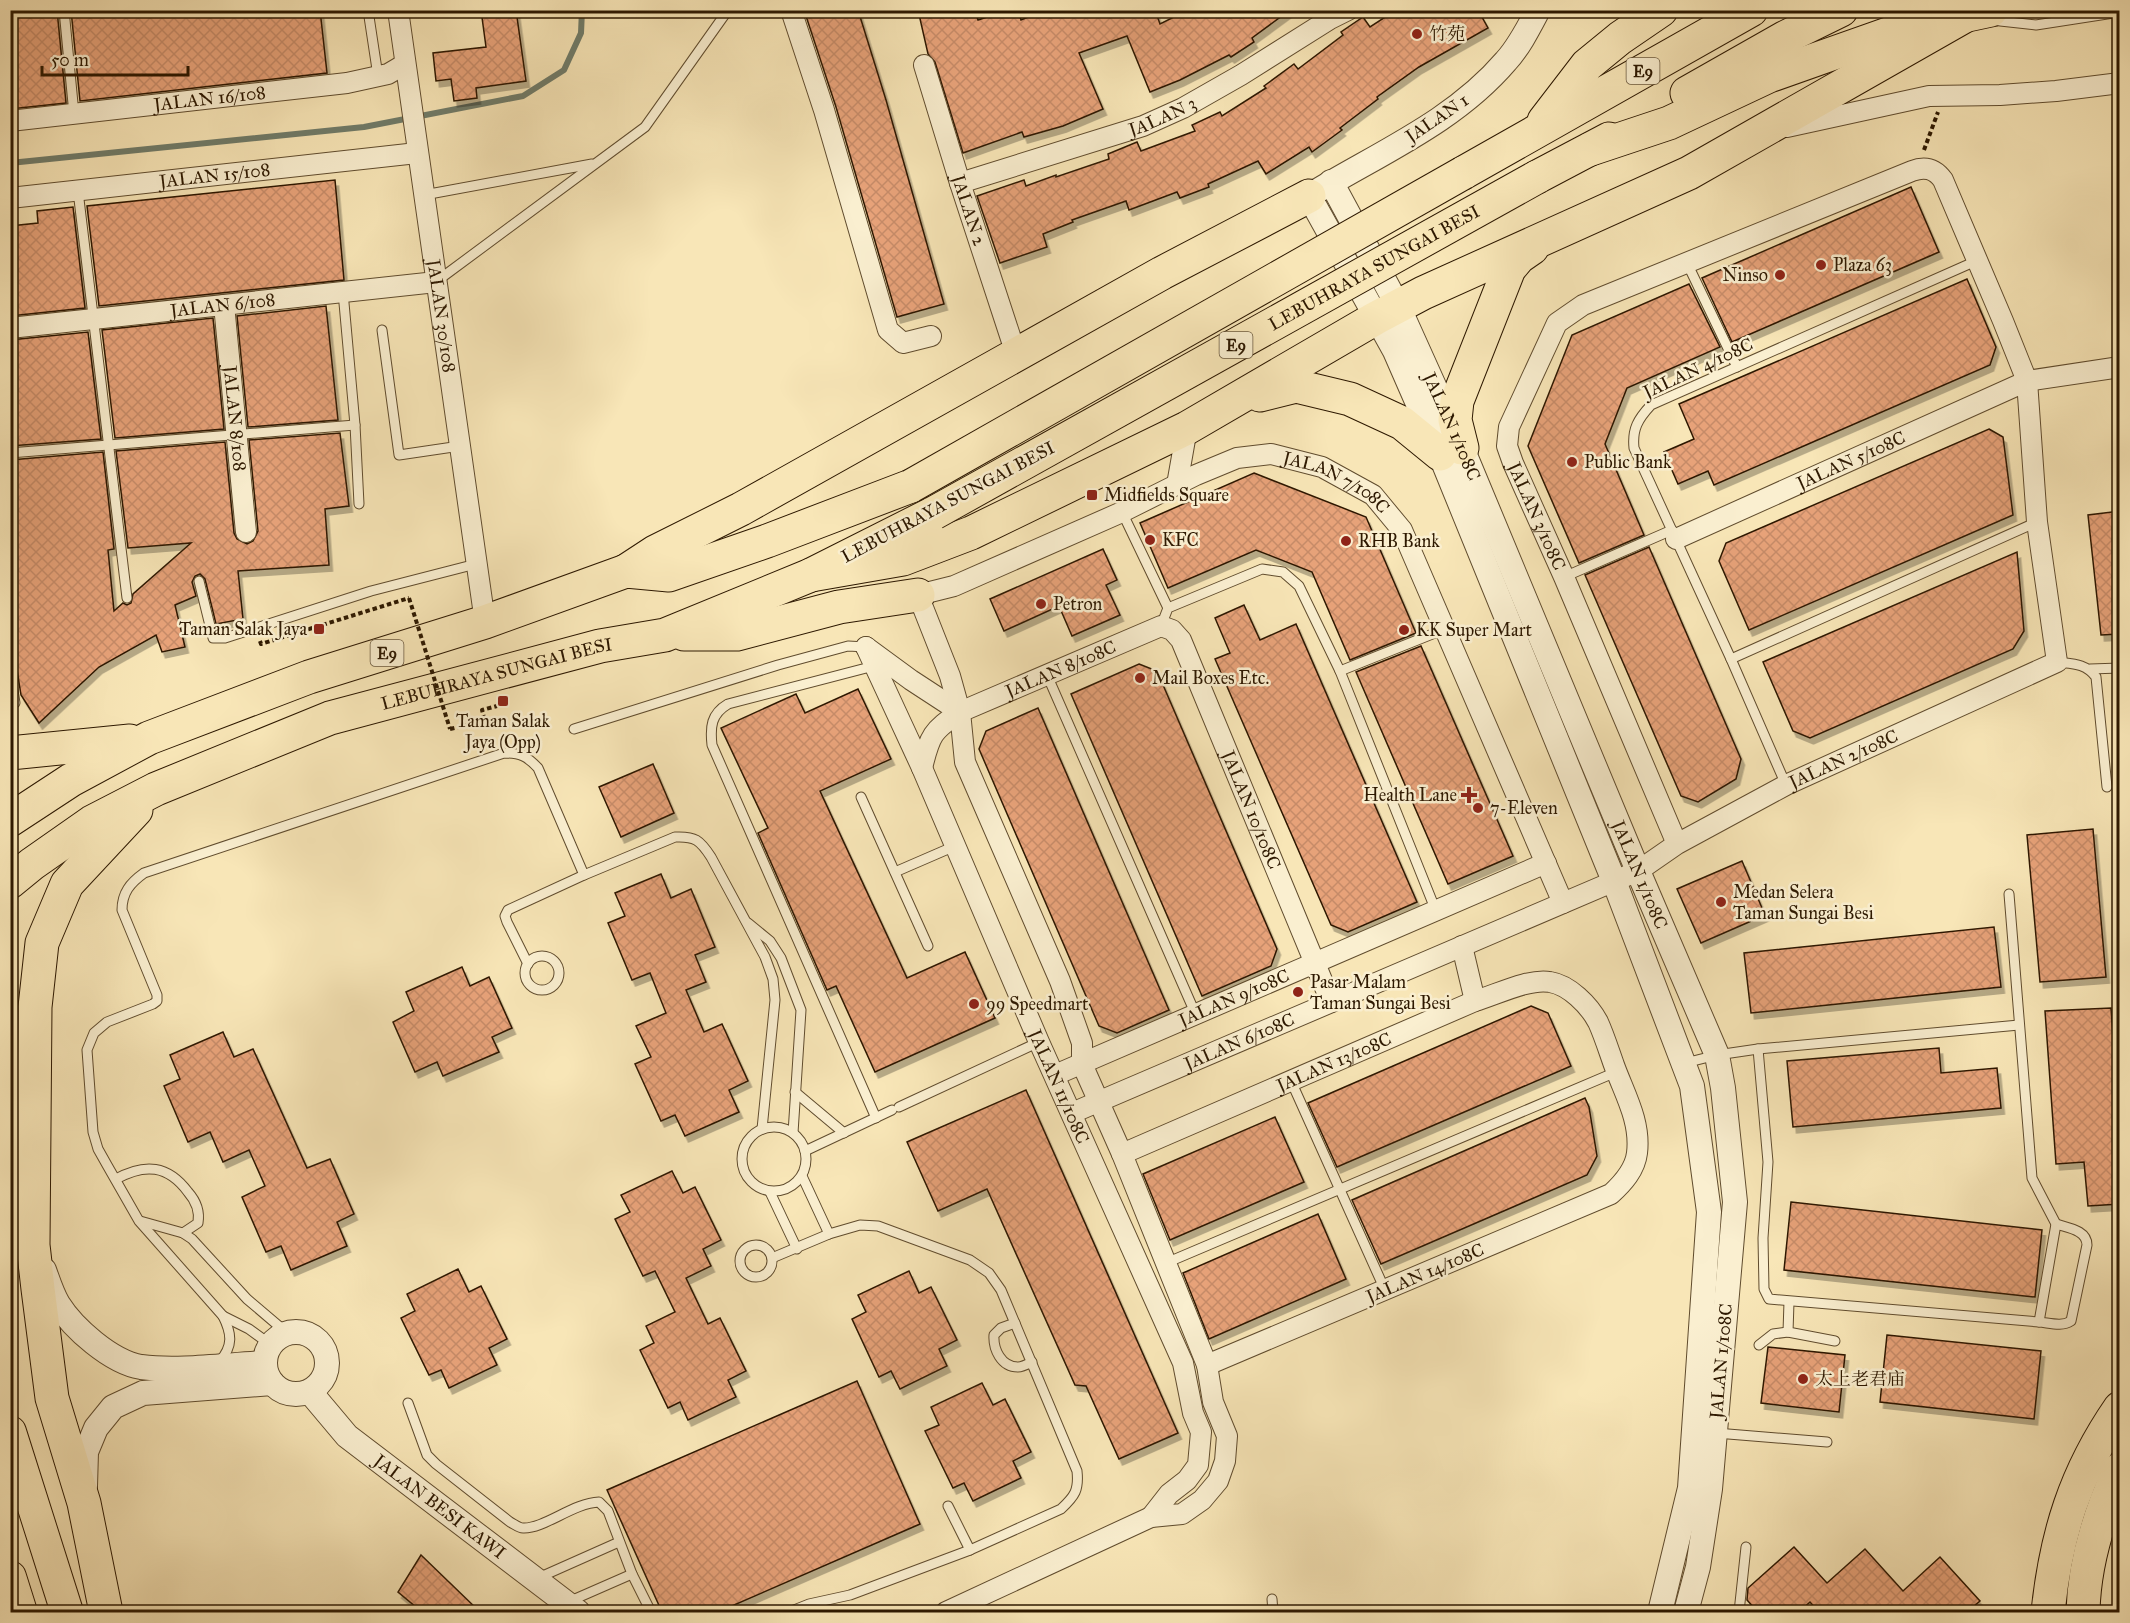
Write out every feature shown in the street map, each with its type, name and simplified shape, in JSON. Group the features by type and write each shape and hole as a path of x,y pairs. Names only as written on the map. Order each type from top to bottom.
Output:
{"highway":[{"path":"1536,132 1587,65 1661,10"},
{"name":"LEBUHRAYA SUNGAI BESI","path":"10,820 71,780 149,738 309,677 485,622 626,571 669,574 767,541 911,486 1751,10"},
{"name":"LEBUHRAYA SUNGAI BESI","path":"10,882 92,822 156,789 330,718 600,646 665,635 811,575 934,513 1591,149 1784,38 1841,10"},
{"path":"1591,149 1669,123 1769,76 1902,29 1977,14"},
{"path":"811,575 903,558 971,533 1187,428 1387,312 1689,173 1977,14"},
{"path":"626,571 655,552 741,508 1162,273 1320,189"},
{"path":"1233,401 1296,386 1350,399 1402,423 1451,451 1457,401 1509,269 1519,257 1551,235"},
{"path":"665,635 737,634 839,607 918,595"},
{"path":"10,753 149,738"},
{"path":"106,1612 84,1503 52,1398 33,1245 35,1007 42,943 67,884 156,789"},
{"path":"2048,1612 2052,1570 2062,1526 2077,1486 2097,1444 2120,1408"},
{"path":"10,1432 67,1612"},
{"path":"2083,1612 2089,1555 2102,1509 2120,1469"},
{"path":"10,1578 21,1612"}],"street":[{"name":"JALAN 30/108","path":"398,10 485,622"},
{"path":"791,10 824,110 888,330 903,343 931,336"},
{"name":"JALAN 3","path":"960,183 1143,126 1183,108 1348,10"},
{"name":"JALAN 1","path":"1320,189 1451,113 1488,81 1508,59 1538,10"},
{"name":"JALAN 16/108","path":"10,121 347,83 388,74 405,64"},
{"name":"JALAN 2","path":"924,65 1016,354"},
{"path":"1760,134 1929,96 2056,92 2120,83"},
{"name":"JALAN 15/108","path":"10,198 417,149"},
{"path":"1921,168 1932,170 1942,180 2027,381 2037,522 2057,662"},
{"name":"JALAN 3/108C","path":"1677,844 1513,463 1507,446 1509,427 1557,323 1583,305 1921,168"},
{"name":"JALAN 1/108C","path":"1320,189 1387,312 1451,451 1638,871 1717,1055 1723,1088 1735,1202 1710,1489 1698,1568 1686,1612"},
{"name":"JALAN 6/108","path":"10,328 436,282"},
{"name":"JALAN 8/108","path":"224,305 246,532"},
{"name":"JALAN 5/108C","path":"1674,535 2027,381 2120,367"},
{"path":"1177,485 1187,428"},
{"name":"JALAN 1/108C","path":"1451,451 1692,1086 1709,1212 1690,1488 1660,1612"},
{"name":"JALAN 7/108C","path":"918,595 954,586 1122,512 1237,458 1271,454 1322,467 1373,495 1402,530 1563,903"},
{"name":"JALAN 11/108C","path":"918,595 950,676 960,712 965,762 1060,981 1082,1043 1082,1064 1122,1154 1207,1365 1212,1396 1227,1436 1225,1461 1218,1481 1202,1500 1182,1514 1151,1517 946,1612"},
{"name":"JALAN 8/108C","path":"922,768 928,740 939,726 960,712 1047,675 1165,617"},
{"name":"JALAN 10/108C","path":"1165,617 1181,640 1331,1002"},
{"path":"866,647 960,712"},
{"name":"JALAN 11/108C","path":"866,647 922,768 1039,1042 1183,1363 1193,1413 1201,1432 1198,1465 1187,1480 1169,1494 1151,1517"},
{"name":"JALAN 2/108C","path":"1638,871 1677,844 1786,785 2057,662"},
{"name":"JALAN 9/108C","path":"1055,1075 1546,863"},
{"name":"JALAN 6/108C","path":"1072,1113 1638,871"},
{"path":"1462,946 1475,1001"},
{"name":"JALAN 13/108C","path":"1122,1154 1475,1001 1531,983 1550,982 1568,989 1583,1002 1597,1021 1616,1072"},
{"name":"JALAN 14/108C","path":"1207,1365 1611,1194 1623,1183 1632,1169 1637,1153 1632,1108 1616,1072"},
{"path":"33,1245 58,1303 78,1329 107,1352 139,1366 174,1368 216,1365 274,1356"},
{"path":"84,1503 86,1452 96,1428 113,1407 143,1394 274,1356 296,1332 314,1338 321,1344 326,1352 327,1371 323,1380 310,1392 300,1395 290,1394 280,1390 274,1356"},
{"name":"JALAN BESI KAWI","path":"310,1392 347,1436 572,1608"}],"lane":[{"path":"64,10 74,114"},
{"path":"368,10 378,76"},
{"path":"436,282 645,127 728,10"},
{"path":"1977,14 2036,25 2120,12"},
{"path":"424,195 596,164"},
{"path":"78,191 127,597"},
{"name":"JALAN 4/108C","path":"1786,785 1634,448 1632,436 1639,418 1651,405 1976,261"},
{"path":"1687,263 1737,367"},
{"path":"343,292 355,424 359,504"},
{"path":"382,330 399,455 460,446"},
{"path":"10,453 355,424"},
{"path":"1122,512 1165,617 1262,569 1283,573 1299,586 1340,671 1436,911"},
{"path":"1731,659 2037,522"},
{"path":"1564,577 1674,535"},
{"path":"199,581 213,638 225,638 371,591 476,564"},
{"path":"1340,671 1445,629"},
{"path":"574,729 778,664 848,646 866,647"},
{"path":"2057,662 2080,664 2090,669 2096,676 2107,787"},
{"path":"874,666 728,705 720,709 713,718 711,729 712,745 876,1118"},
{"path":"2090,669 2120,668"},
{"path":"10,672 15,703"},
{"path":"1047,675 1196,1015"},
{"path":"216,1365 227,1353 231,1342 230,1329 223,1317 140,1221 98,1149 93,1132 87,1050 94,1033 107,1022 158,1000 158,995 122,910 122,899 134,880 144,873 504,753 517,753 528,757 538,768 584,875"},
{"path":"861,797 928,946"},
{"path":"528,964 507,922 505,916 507,910 675,837 690,836 702,844 765,957 773,979 775,1000 762,1129"},
{"path":"895,873 955,846"},
{"path":"2009,894 2032,1178 2056,1224 2039,1322"},
{"path":"743,920 770,941 781,958 801,1010 793,1133"},
{"path":"1683,1064 1717,1055 1758,1049 2019,1025"},
{"path":"805,1151 1039,1042"},
{"path":"1758,1049 1768,1162 1763,1238 1764,1289 1769,1299 2067,1324 2071,1321 2087,1240 2084,1235 2056,1224"},
{"path":"1166,1263 1616,1072"},
{"path":"1291,1081 1385,1290"},
{"path":"795,1092 844,1133"},
{"path":"783,1128 793,1133 801,1141 805,1151 805,1168 794,1186 782,1191 770,1192 751,1182 745,1173 742,1152 746,1142 762,1129 783,1128"},
{"path":"116,1179 133,1171 153,1169 172,1174 191,1195 200,1214 198,1223 183,1233"},
{"path":"802,1176 829,1234"},
{"path":"770,1192 797,1249"},
{"path":"140,1221 183,1233 192,1239 247,1299 274,1356"},
{"path":"772,1258 829,1234 860,1225 878,1226 970,1260 989,1273 1001,1290 1032,1362 1077,1471 1079,1486 1061,1509 970,1550 850,1595 809,1604 789,1612"},
{"path":"1788,1332 1789,1302"},
{"path":"223,1317 249,1329 274,1356"},
{"path":"1015,1323 1001,1328 994,1335 997,1352 1004,1363 1016,1367 1032,1362"},
{"path":"1759,1345 1773,1334 1788,1332 1835,1341"},
{"path":"408,1403 427,1455 510,1522 521,1528 533,1527 587,1503 599,1502 608,1511 632,1574 651,1612"},
{"path":"1714,1433 1827,1442"},
{"path":"948,1506 970,1550"},
{"path":"536,1579 619,1542"},
{"path":"1739,1612 1746,1547"},
{"path":"572,1608 632,1574"},
{"path":"1272,1599 1273,1612"}],"path":[{"path":"1921,168 1945,95"},
{"path":"375,608 409,598 450,729 485,721 482,710 497,706"}],"building":[{"path":"57,10 66,103 10,109 10,13"},
{"path":"71,10 320,10 327,73 80,101"},
{"path":"481,10 516,10 526,81 476,88 477,98 454,101 451,79 436,81 433,53 486,47"},
{"path":"804,10 858,10 944,304 897,317 836,107"},
{"path":"918,10 975,10 978,20 1009,10 1018,10 1021,20 1045,10 1155,10 1160,24 1188,10 1290,10 1252,38 1254,42 1231,57 1229,55 1180,80 1150,92 1127,36 1079,53 1103,109 1063,126 1024,137 1022,132 963,153 935,62 928,54"},
{"path":"1396,10 1478,10 1488,28 1419,67 1377,97 1378,99 1340,128 1342,130 1312,152 1309,147 1266,174 1258,161 1208,184 1209,187 1180,198 1177,192 1129,210 1126,201 1072,220 1073,222 1043,234 1047,247 1000,263 977,196 1024,180 1026,186 1056,175 1056,177 1109,159 1108,154 1137,142 1141,151 1195,131 1192,125 1220,112 1222,116 1266,88 1264,86 1294,64 1298,69 1343,35 1341,32 1363,17 1370,27"},
{"path":"335,180 344,280 99,306 87,206"},
{"name":"Plaza 63","path":"1911,187 1939,252 1732,342 1702,278"},
{"path":"73,207 85,308 10,316 10,226 38,223 37,211"},
{"path":"1967,279 1996,347 1990,365 1714,485 1708,471 1678,484 1664,452 1694,439 1679,404"},
{"path":"1689,284 1720,347 1627,388 1605,444 1644,535 1579,563 1528,446 1572,335"},
{"path":"326,306 338,420 248,427 237,316"},
{"path":"213,318 224,429 115,438 102,330"},
{"path":"88,332 101,439 10,446 10,340"},
{"path":"1989,429 2003,437 2013,515 1749,630 1719,561 1726,543"},
{"path":"340,433 349,506 325,509 329,565 238,571 243,619 216,624 205,579 200,574 195,576 192,582 196,596 175,605 185,647 162,652 156,635 99,667 39,723 21,695 17,670 11,665 10,658 10,460 103,452 114,549 108,550 114,611 123,603 127,605 131,603 133,594 191,543 128,548 116,451 225,442 234,533 237,539 247,544 253,541 258,531 249,440"},
{"path":"1254,473 1366,517 1416,633 1350,660 1312,572 1256,550 1168,588 1140,523"},
{"path":"2120,511 2120,634 2101,635 2088,515"},
{"path":"1649,547 1741,759 1736,779 1698,802 1681,796 1585,575"},
{"path":"1103,549 1117,580 1106,585 1120,615 1072,636 1059,606 1004,631 990,599"},
{"path":"2017,552 2024,631 2013,649 1810,738 1793,731 1763,662"},
{"path":"1244,605 1260,640 1296,624 1417,902 1348,932 1331,925 1215,659 1230,653 1215,618"},
{"path":"1421,646 1513,856 1448,884 1356,672"},
{"path":"1139,664 1157,671 1277,949 1271,966 1202,996 1071,694"},
{"path":"858,689 891,759 820,791 907,978 965,952 995,1018 875,1072 836,986 827,990 758,833 768,828 721,728 796,694 805,713"},
{"path":"1038,708 1169,1010 1117,1033 1099,1026 979,749 986,731"},
{"path":"653,764 674,813 621,837 599,787"},
{"path":"2093,829 2106,977 2040,982 2027,835"},
{"name":"Medan Selera Taman Sungai Besi","path":"1742,861 1765,915 1701,943 1677,889"},
{"path":"661,874 671,898 691,889 715,947 695,955 706,982 686,990 704,1032 722,1024 748,1081 729,1090 739,1112 685,1136 675,1115 661,1121 635,1064 651,1057 636,1026 666,1013 650,973 632,980 608,923 625,916 615,893"},
{"path":"1994,927 2001,987 1751,1013 1744,953"},
{"path":"462,967 470,986 489,977 512,1028 492,1037 499,1052 443,1076 437,1062 415,1072 393,1022 414,1011 406,992"},
{"path":"1531,1006 1548,1013 1571,1066 1337,1167 1308,1103"},
{"path":"2111,1008 2120,1133 2120,1204 2088,1206 2084,1162 2056,1164 2045,1011"},
{"path":"223,1032 234,1057 253,1049 307,1168 330,1159 354,1214 337,1222 347,1246 291,1270 281,1246 266,1252 242,1197 265,1186 249,1150 223,1162 210,1132 188,1142 164,1086 180,1079 170,1055"},
{"path":"1939,1048 1941,1073 1997,1068 2001,1108 1793,1127 1787,1061"},
{"path":"1026,1090 1178,1433 1119,1459 1086,1386 1075,1385 987,1189 938,1211 907,1142"},
{"path":"1585,1098 1589,1107 1597,1156 1587,1175 1381,1264 1352,1200"},
{"path":"1275,1117 1304,1182 1170,1240 1143,1174"},
{"path":"672,1171 683,1193 695,1187 721,1240 703,1249 711,1266 686,1278 708,1324 720,1318 746,1371 728,1380 736,1397 688,1420 680,1402 668,1408 640,1350 654,1343 646,1326 675,1312 655,1271 643,1276 615,1219 630,1212 621,1195"},
{"path":"1791,1202 2042,1230 2035,1297 1784,1270"},
{"path":"1318,1214 1346,1279 1209,1339 1183,1273"},
{"path":"458,1269 469,1292 481,1286 507,1339 489,1348 497,1365 449,1388 441,1370 429,1375 401,1318 415,1311 407,1294"},
{"path":"909,1271 919,1293 931,1287 957,1340 939,1349 947,1366 900,1389 891,1371 879,1377 852,1319 866,1312 858,1295"},
{"path":"1887,1335 2041,1351 2034,1419 1880,1402"},
{"name":"太上老君庙","path":"1768,1347 1845,1355 1839,1412 1761,1403"},
{"path":"857,1381 920,1524 718,1612 662,1612 607,1490"},
{"path":"982,1383 993,1405 1005,1399 1031,1452 1013,1461 1021,1478 973,1501 964,1483 953,1488 925,1431 939,1425 931,1407"},
{"path":"1794,1547 1827,1583 1865,1549 1903,1591 1940,1557 1980,1601 1967,1612 1819,1612 1810,1602 1799,1612 1758,1612 1747,1600 1748,1588"},
{"path":"421,1555 480,1612 422,1612 398,1592"}],"waterway":[{"path":"10,163 364,127 523,96 564,70 581,33 582,10"}],"place":[{"name":"竹苑","path":"1417,34"},
{"name":"Plaza 63","path":"1821,265"},
{"name":"Ninso","path":"1780,275"},
{"name":"Public Bank","path":"1572,462"},
{"name":"Midfields Square","path":"1092,495"},
{"name":"KFC","path":"1150,540"},
{"name":"RHB Bank","path":"1346,541"},
{"name":"Petron","path":"1041,604"},
{"name":"Taman Salak Jaya","path":"319,629"},
{"name":"KK Super Mart","path":"1404,630"},
{"name":"Mail Boxes Etc.","path":"1140,678"},
{"name":"Taman Salak Jaya (Opp)","path":"503,701"},
{"name":"Health Lane","path":"1469,795"},
{"name":"7-Eleven","path":"1478,808"},
{"name":"Medan Selera Taman Sungai Besi","path":"1721,902"},
{"name":"Pasar Malam Taman Sungai Besi","path":"1298,992"},
{"name":"99 Speedmart","path":"974,1004"},
{"name":"太上老君庙","path":"1803,1379"}]}
